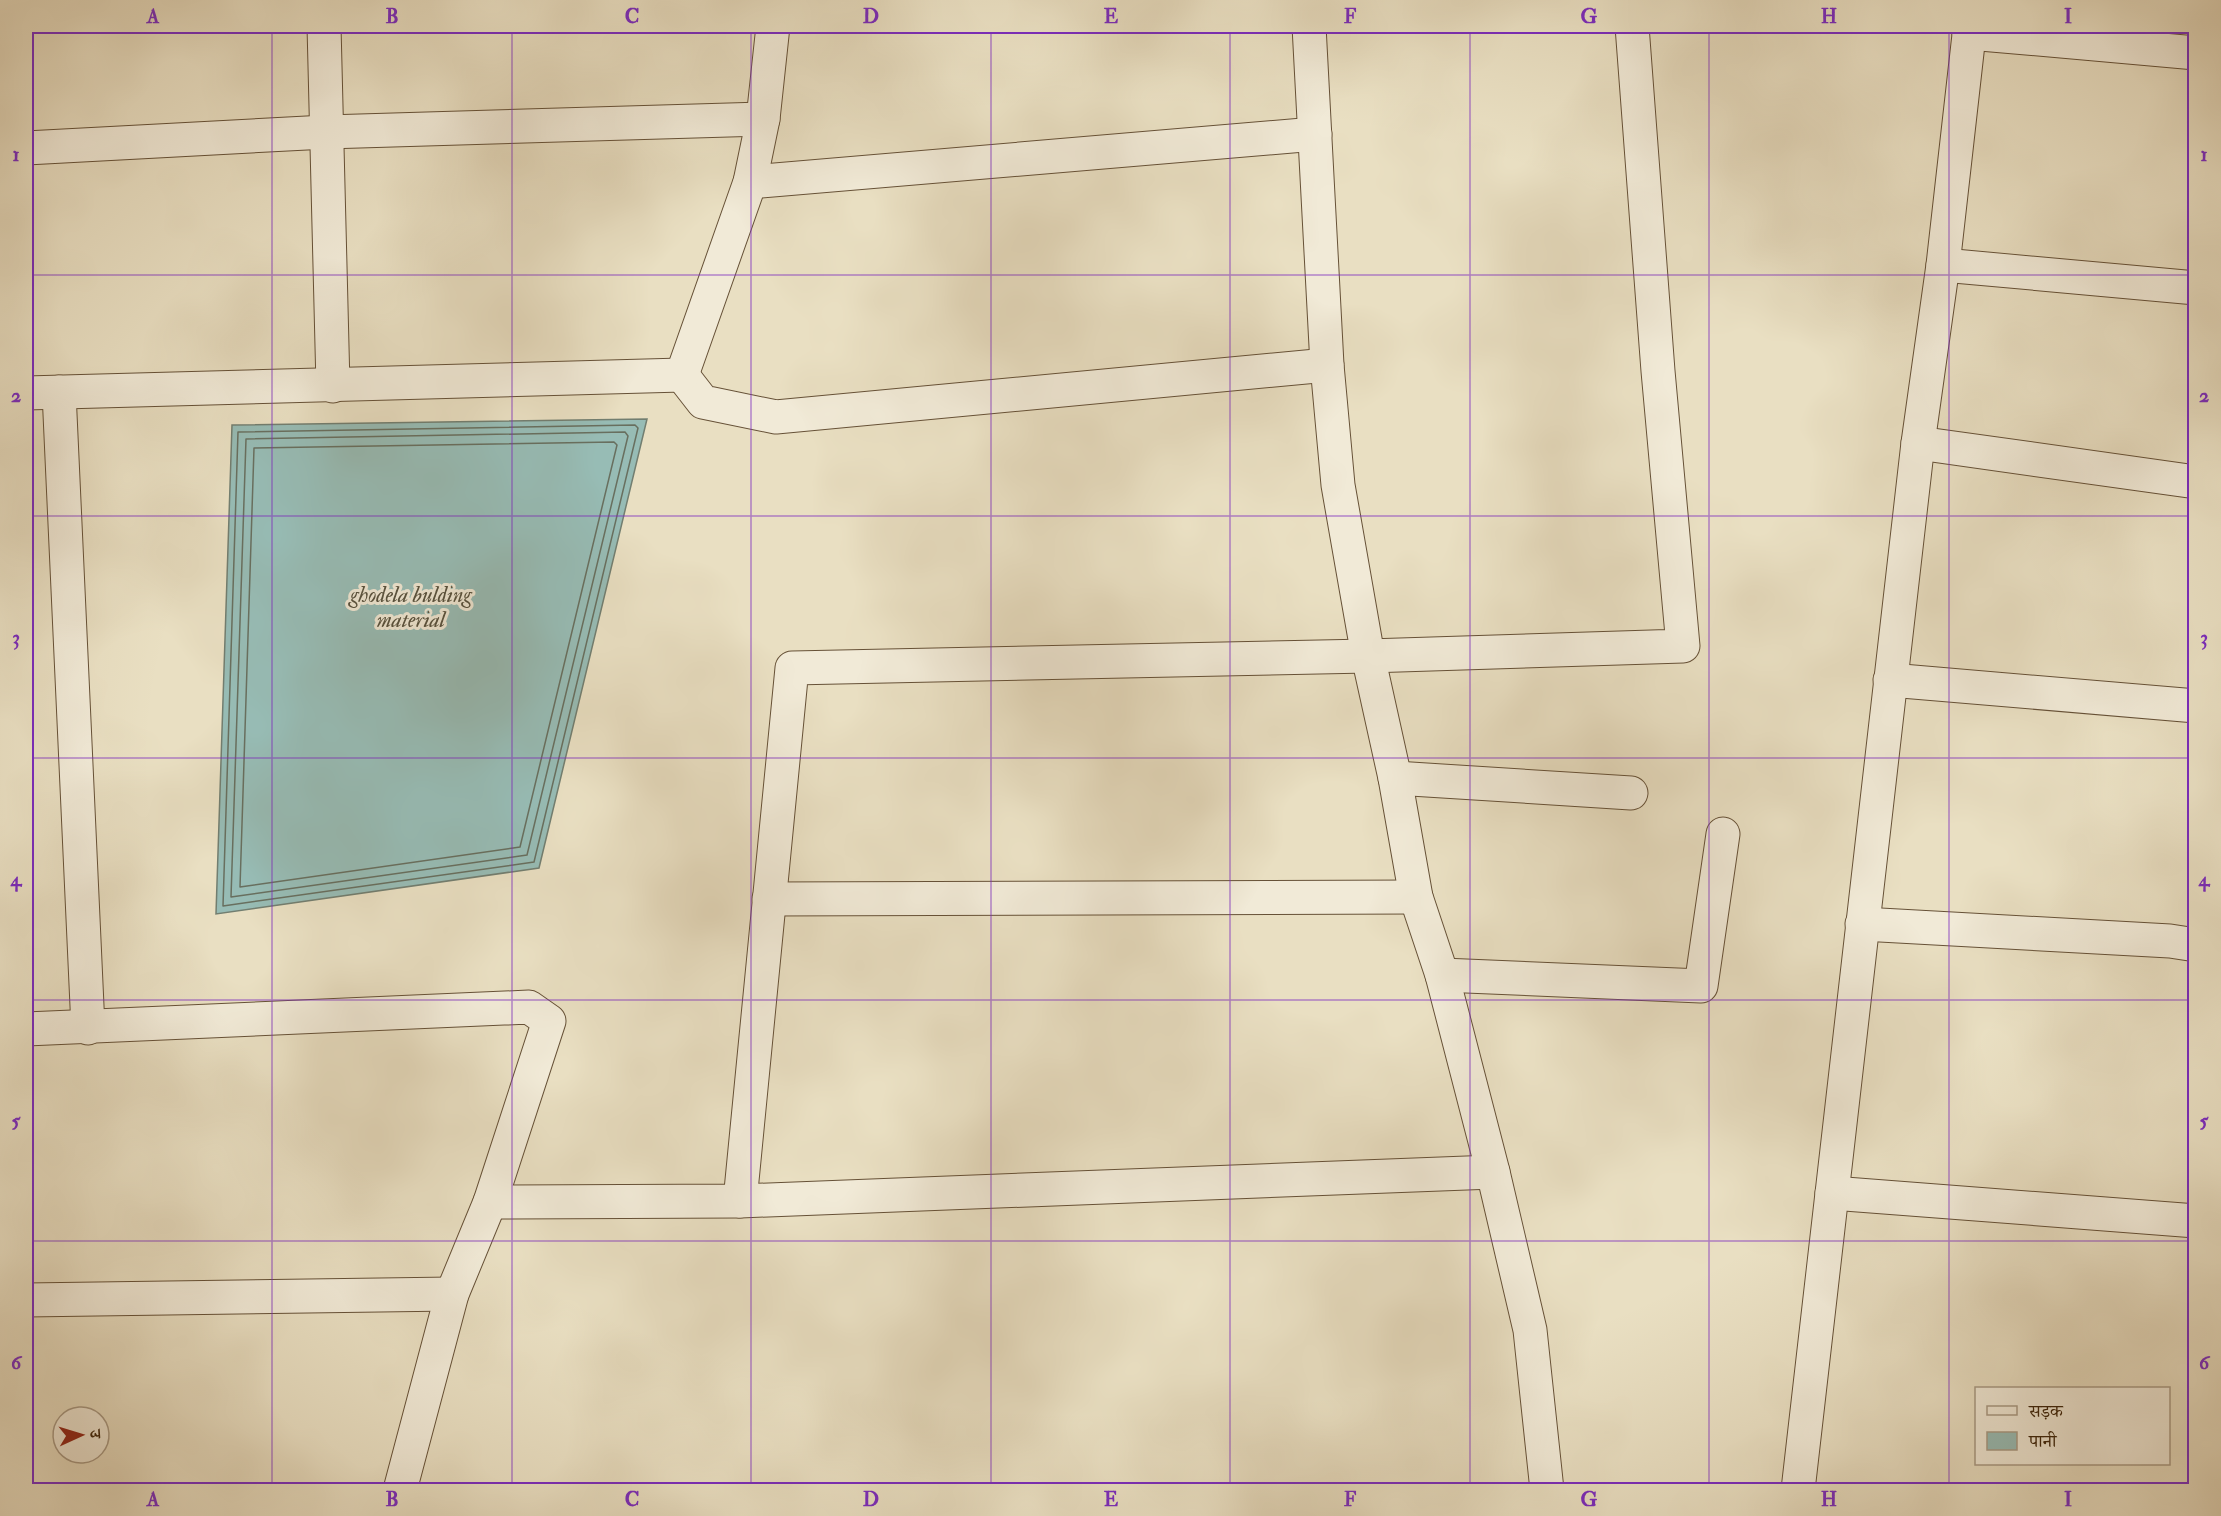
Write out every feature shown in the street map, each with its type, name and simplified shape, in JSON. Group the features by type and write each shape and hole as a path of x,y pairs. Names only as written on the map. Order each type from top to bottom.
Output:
{"street":[{"path":"324,26 333,386"},
{"path":"681,375 750,182 763,119 773,26"},
{"path":"1309,26 1327,365 1338,485 1368,656 1395,778 1416,897 1442,975 1493,1172 1530,1330 1547,1491"},
{"path":"740,1201 792,668 1368,656 1683,646 1658,371 1632,26"},
{"path":"1798,1491 1890,680 1918,443 1943,265 1970,29 2196,52"},
{"path":"26,148 326,132 763,119"},
{"path":"750,182 1316,134"},
{"path":"1943,265 2196,288"},
{"path":"681,375 703,402 776,417 1327,365"},
{"path":"26,393 681,375"},
{"path":"59,392 88,1028"},
{"path":"1918,443 2196,482"},
{"path":"1890,680 2196,706"},
{"path":"1395,778 1631,793"},
{"path":"1442,975 1701,986 1723,834"},
{"path":"769,899 1416,897"},
{"path":"1862,924 2170,941 2196,945"},
{"path":"26,1029 529,1007 549,1021 490,1202 452,1294 400,1491"},
{"path":"490,1202 740,1201 1493,1172"},
{"path":"1832,1193 2196,1221"},
{"path":"26,1300 452,1294"}],"water":[{"name":"ghodela bulding material","path":"647,419 539,868 216,914 232,425"}]}
